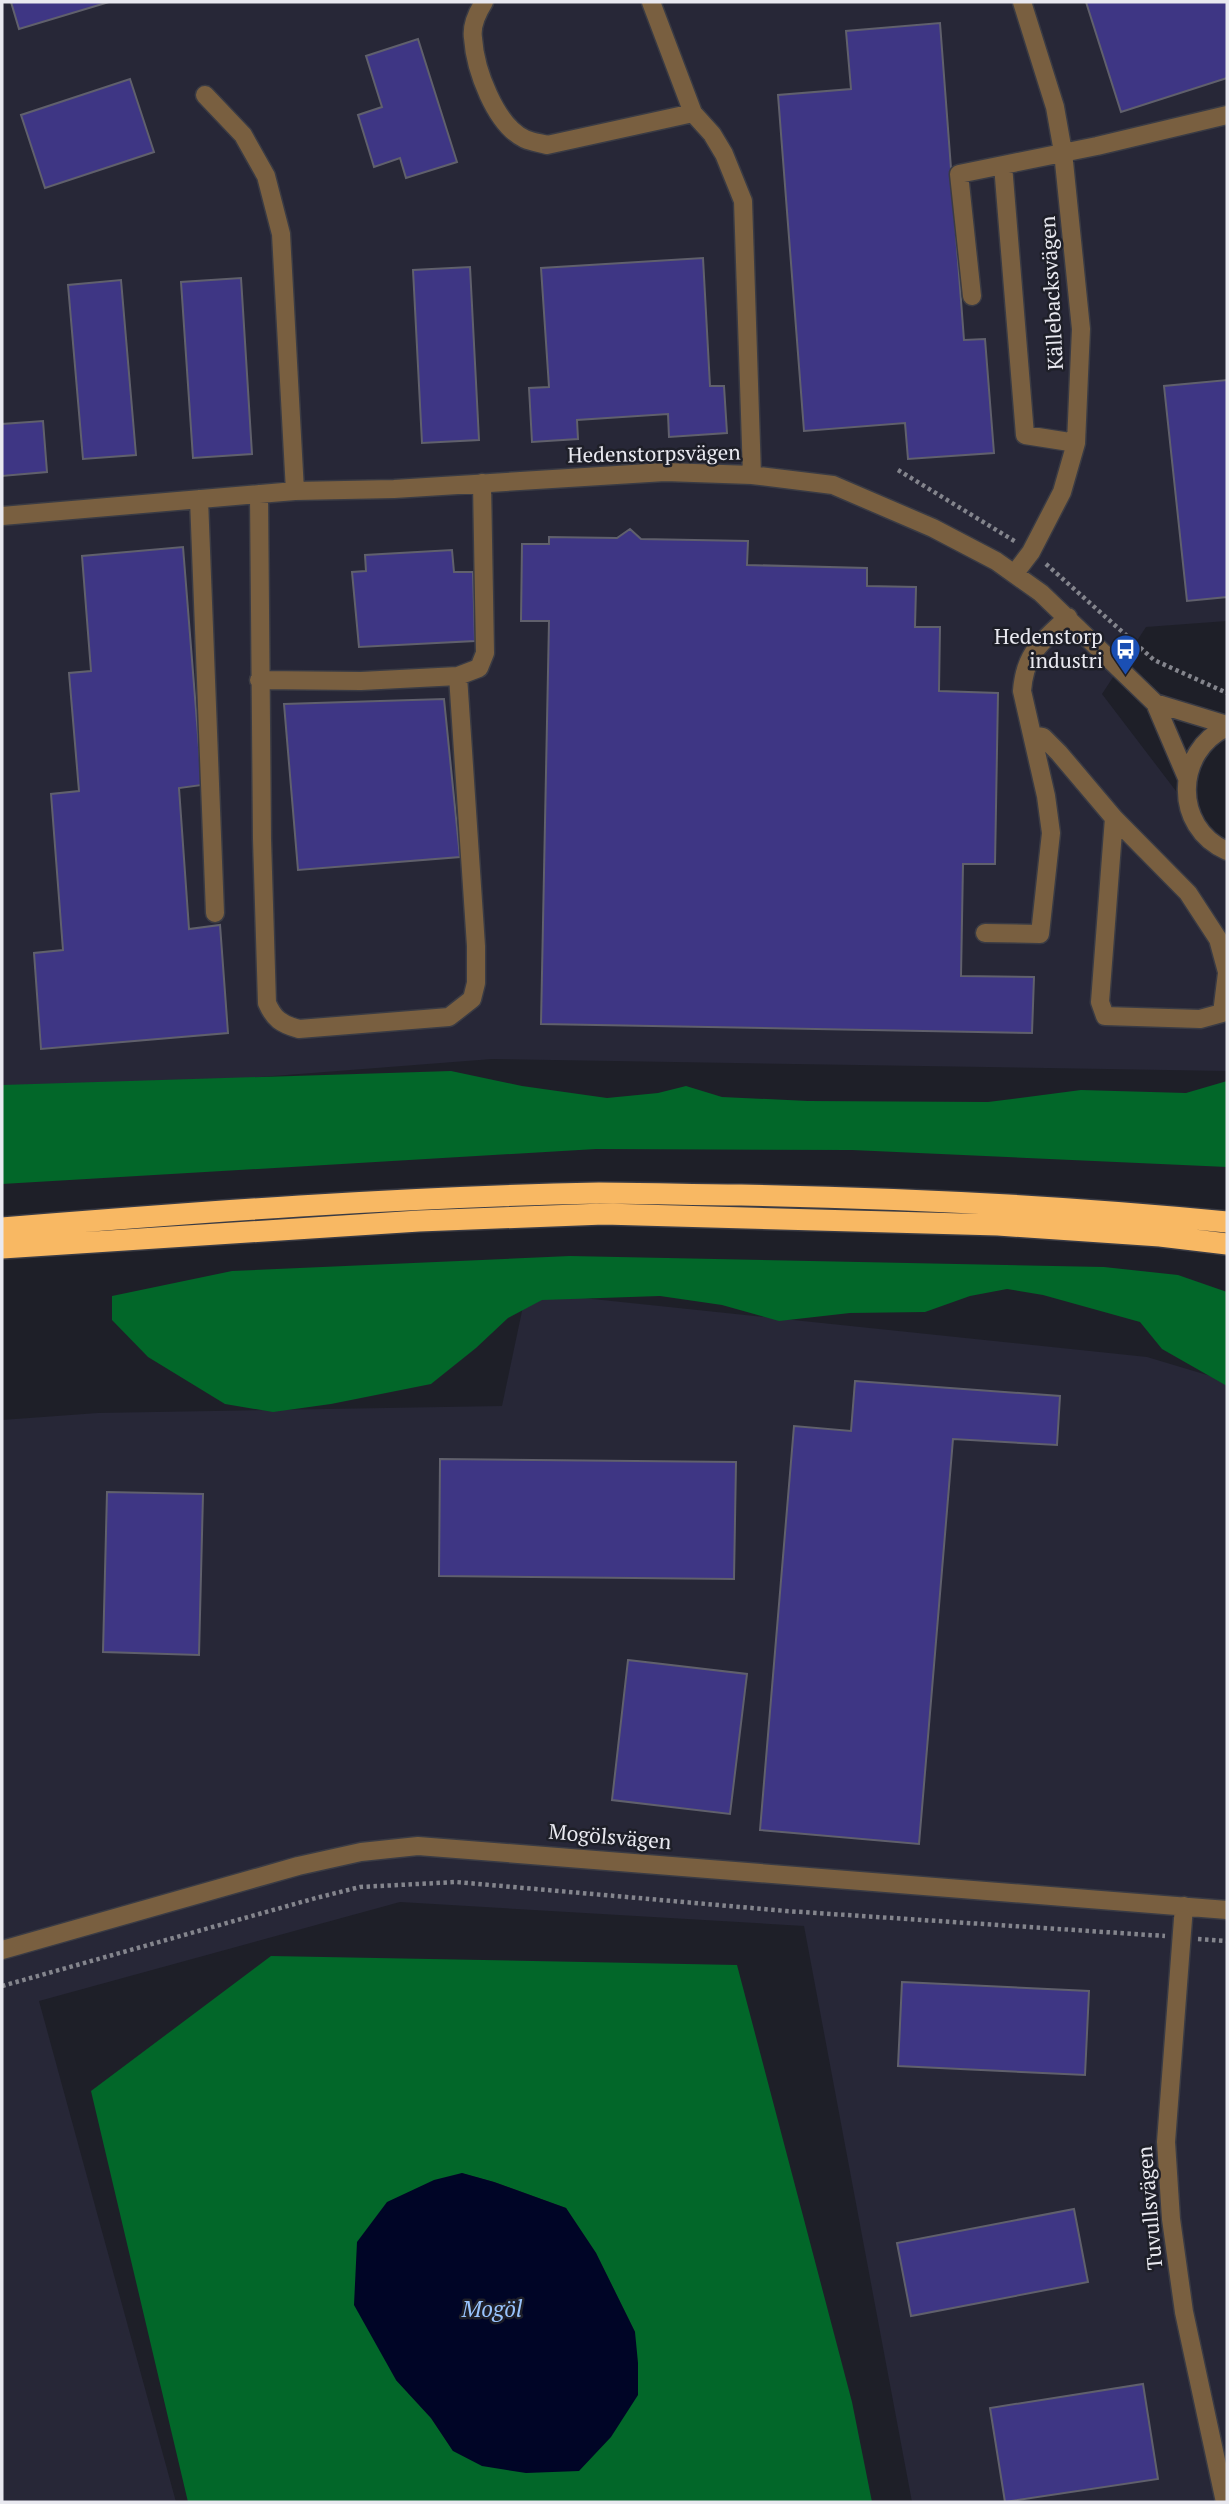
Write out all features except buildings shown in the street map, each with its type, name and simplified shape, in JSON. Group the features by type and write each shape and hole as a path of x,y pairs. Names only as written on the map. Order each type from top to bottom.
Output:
{"highway":[{"path":"2,1228 235,1209 601,1193 813,1196 995,1203 1227,1222"},
{"path":"2,1248 419,1221 604,1214 998,1225 1160,1236 1227,1244"}],"street":[{"path":"484,2 476,16 472,37 485,89 505,121 523,138 547,145 693,113"},
{"path":"652,2 693,113 712,134 724,154 743,201 752,475"},
{"name":"Källebacksvägen","path":"1015,573 1031,552 1062,492 1076,443 1081,329 1063,152 1055,107 1022,2"},
{"path":"205,95 243,135 267,176 281,234 295,491"},
{"path":"972,296 960,174 1227,115"},
{"path":"1003,165 1025,435 1076,443"},
{"name":"Hedenstorpsvägen","path":"2,516 295,491 394,489 665,472 752,475 833,485 933,528 1015,573 1068,617 1155,703 1187,778"},
{"path":"259,680 361,681 458,676 479,668 485,653 482,483"},
{"path":"259,494 259,680 267,1003 273,1016 282,1024 299,1029 449,1017 472,999 476,983 476,946 458,676"},
{"path":"199,499 215,913"},
{"path":"985,933 1040,934 1051,833 1046,796 1023,691 1024,674 1029,658 1068,617"},
{"path":"1155,703 1227,726"},
{"path":"1227,726 1209,737 1201,746 1189,766 1187,778 1187,802 1196,824 1211,841 1227,850"},
{"path":"1033,735 1044,737 1114,818 1188,893 1218,939 1227,972 1222,1013 1200,1019 1105,1016 1100,1002 1114,818"},
{"name":"Mogölsvägen","path":"2,1950 298,1866 360,1852 418,1846 1227,1910"},
{"name":"Tuvullsvägen","path":"1184,1906 1166,2142 1171,2219 1184,2312 1225,2502"}],"path":[{"path":"898,470 1031,552 1154,660 1227,693"},
{"path":"2,1986 360,1886 401,1883 456,1882 786,1911 1227,1941"}],"shaded area":[{"path":"2,2 1227,2 1227,621 1146,627 1102,694 1227,858 1227,1071 492,1059 2,1097"},
{"path":"526,1292 1147,1357 1227,1381 1227,2502 912,2502 804,1926 400,1902 39,2001 176,2502 2,2502 2,1420 98,1413 502,1406"}],"green space":[{"path":"451,1071 522,1086 607,1098 658,1093 686,1086 722,1097 808,1101 988,1102 1081,1090 1186,1093 1227,1081 1227,1167 852,1150 596,1149 2,1184 2,1085"},
{"path":"570,1256 1104,1267 1178,1275 1227,1292 1227,1386 1162,1349 1140,1322 1043,1295 1007,1289 970,1296 925,1312 850,1313 779,1321 722,1305 660,1296 542,1300 508,1318 431,1384 331,1404 273,1412 225,1404 148,1357 112,1320 112,1296 232,1271"},
{"path":"271,1956 737,1965 852,2402 872,2502 188,2502 91,2091","holes":["461,2173 566,2208 596,2253 635,2332 453,2451 431,2418 396,2380"]}],"water":[{"name":"Mogöl","path":"462,2173 566,2208 596,2253 635,2332 638,2395 611,2437 579,2471 526,2473 482,2466 453,2451 431,2418 396,2380 354,2305 357,2242 387,2202 434,2180"}],"place":[{"name":"Hedenstorp industri","path":"1126,676"}]}
